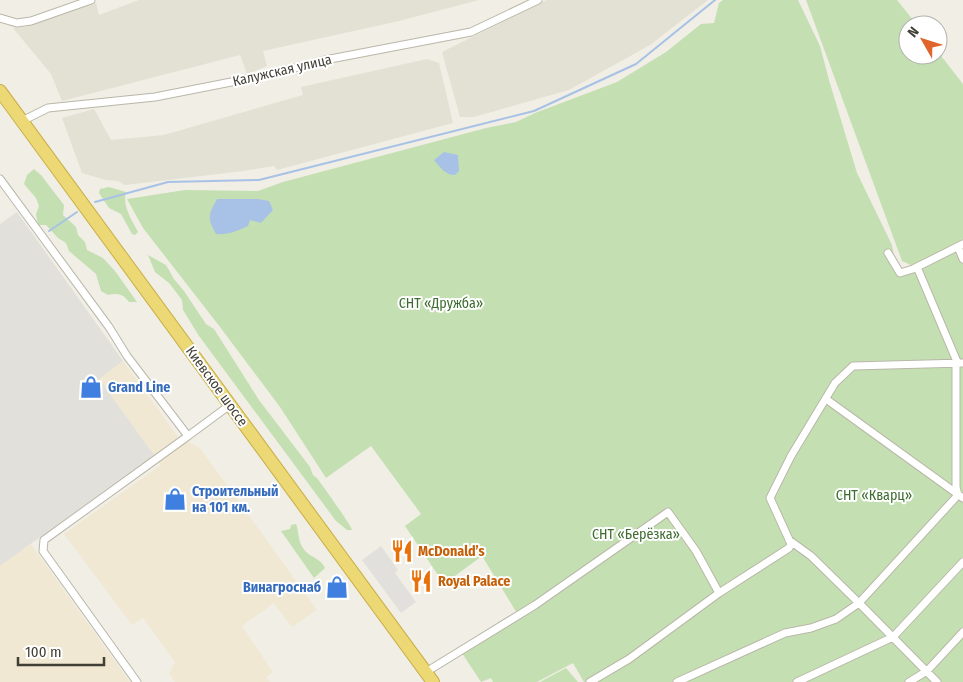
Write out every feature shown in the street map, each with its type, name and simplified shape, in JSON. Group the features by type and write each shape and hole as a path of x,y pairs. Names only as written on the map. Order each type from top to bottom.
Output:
{"highway":[{"name":"Киевское шоссе","path":"0,91 429,677"}],"street":[{"path":"0,18 17,23 31,21 91,0"},
{"name":"Калужская улица","path":"22,121 48,108 154,97 272,74 325,60 471,32 538,0"},
{"path":"0,179 109,327 127,356 188,436"},
{"path":"888,254 900,273 917,267 960,246 963,259"},
{"path":"917,267 959,364 956,487 961,496"},
{"path":"590,682 629,659 719,593 788,548 791,544 770,498 791,456 835,384 852,366 959,364"},
{"path":"826,399 961,496"},
{"path":"137,682 43,551 44,540 230,405"},
{"path":"676,682 785,633 811,628 836,619 859,603 961,496"},
{"path":"429,677 668,512 696,551 719,593"},
{"path":"788,539 812,556 937,682"},
{"path":"797,682 893,637 963,562"},
{"path":"910,682 927,671 963,632"}],"shaded area":[{"path":"139,0 479,0 399,21 263,51 267,66 247,74 240,55 62,101 51,74 13,28 25,27 96,3 99,15"},
{"path":"547,0 708,0 650,45 569,90 474,117 460,117 442,52"},
{"path":"427,59 439,63 453,123 277,170 274,166 125,185 118,181 106,180 82,173 62,118 94,109 111,140 164,135 303,95 301,87"},
{"path":"17,212 123,361 99,379 154,455 0,566 0,224"},
{"name":"Строительный на 101 км.","path":"123,361 178,437 200,448 317,610 292,627 274,603 242,626 273,672 266,677 270,682 175,682 169,673 175,662 143,618 132,625 64,534 161,465 99,379"},
{"path":"31,544 130,682 0,682 0,566"},
{"path":"381,546 398,570 395,573 416,602 401,613 362,560"}],"green space":[{"path":"723,0 798,0 820,46 857,173 892,245 897,271 912,268 963,241 963,682 584,682 573,663 537,682 493,682 491,678 481,682 462,653 520,618 482,556 444,584 405,526 421,514 371,446 326,478 280,407 143,228 127,199 185,190 258,191 283,182 486,128 516,122 617,82 666,52 701,24 714,23 719,3"},
{"path":"806,0 897,0 909,15 898,15 898,65 948,65 963,84 963,240 913,266 902,261"},
{"path":"34,169 41,175 64,205 63,215 76,227 78,235 85,242 87,250 103,258 115,271 137,302 129,302 120,295 108,295 101,291 96,274 69,251 66,243 58,238 46,225 38,225 36,214 39,206 36,198 24,184 27,175"},
{"path":"109,187 126,192 126,208 138,232 135,235 132,234 121,214 109,208 99,193 100,189"},
{"path":"148,255 166,265 206,324 214,329 259,400 310,467 313,475 317,478 352,530 347,530 336,521 199,336 183,310 182,300 169,283 155,272"},
{"path":"296,524 303,548 323,564 325,568 314,578 281,531 290,529 291,525"},
{"path":"566,668 578,682 540,682"}],"water":[{"path":"444,152 458,155 459,171 455,175 446,172 434,160"},
{"path":"217,199 258,199 269,201 273,210 261,223 250,220 248,226 240,230 216,234 210,217"}],"waterway":[{"path":"95,202 168,182 259,180 534,111 636,64 715,0"},
{"path":"49,231 77,212"}],"place":[{"name":"Grand Line","path":"91,387"},
{"name":"Строительный на 101 км.","path":"175,499"},
{"name":"McDonald’s","path":"402,551"},
{"name":"Royal Palace","path":"421,581"},
{"name":"Винагроснаб","path":"337,587"}],"park label":[{"name":"СНТ «Дружба»","path":"441,303"},
{"name":"СНТ «Кварц»","path":"874,495"},
{"name":"СНТ «Берёзка»","path":"636,534"}]}
